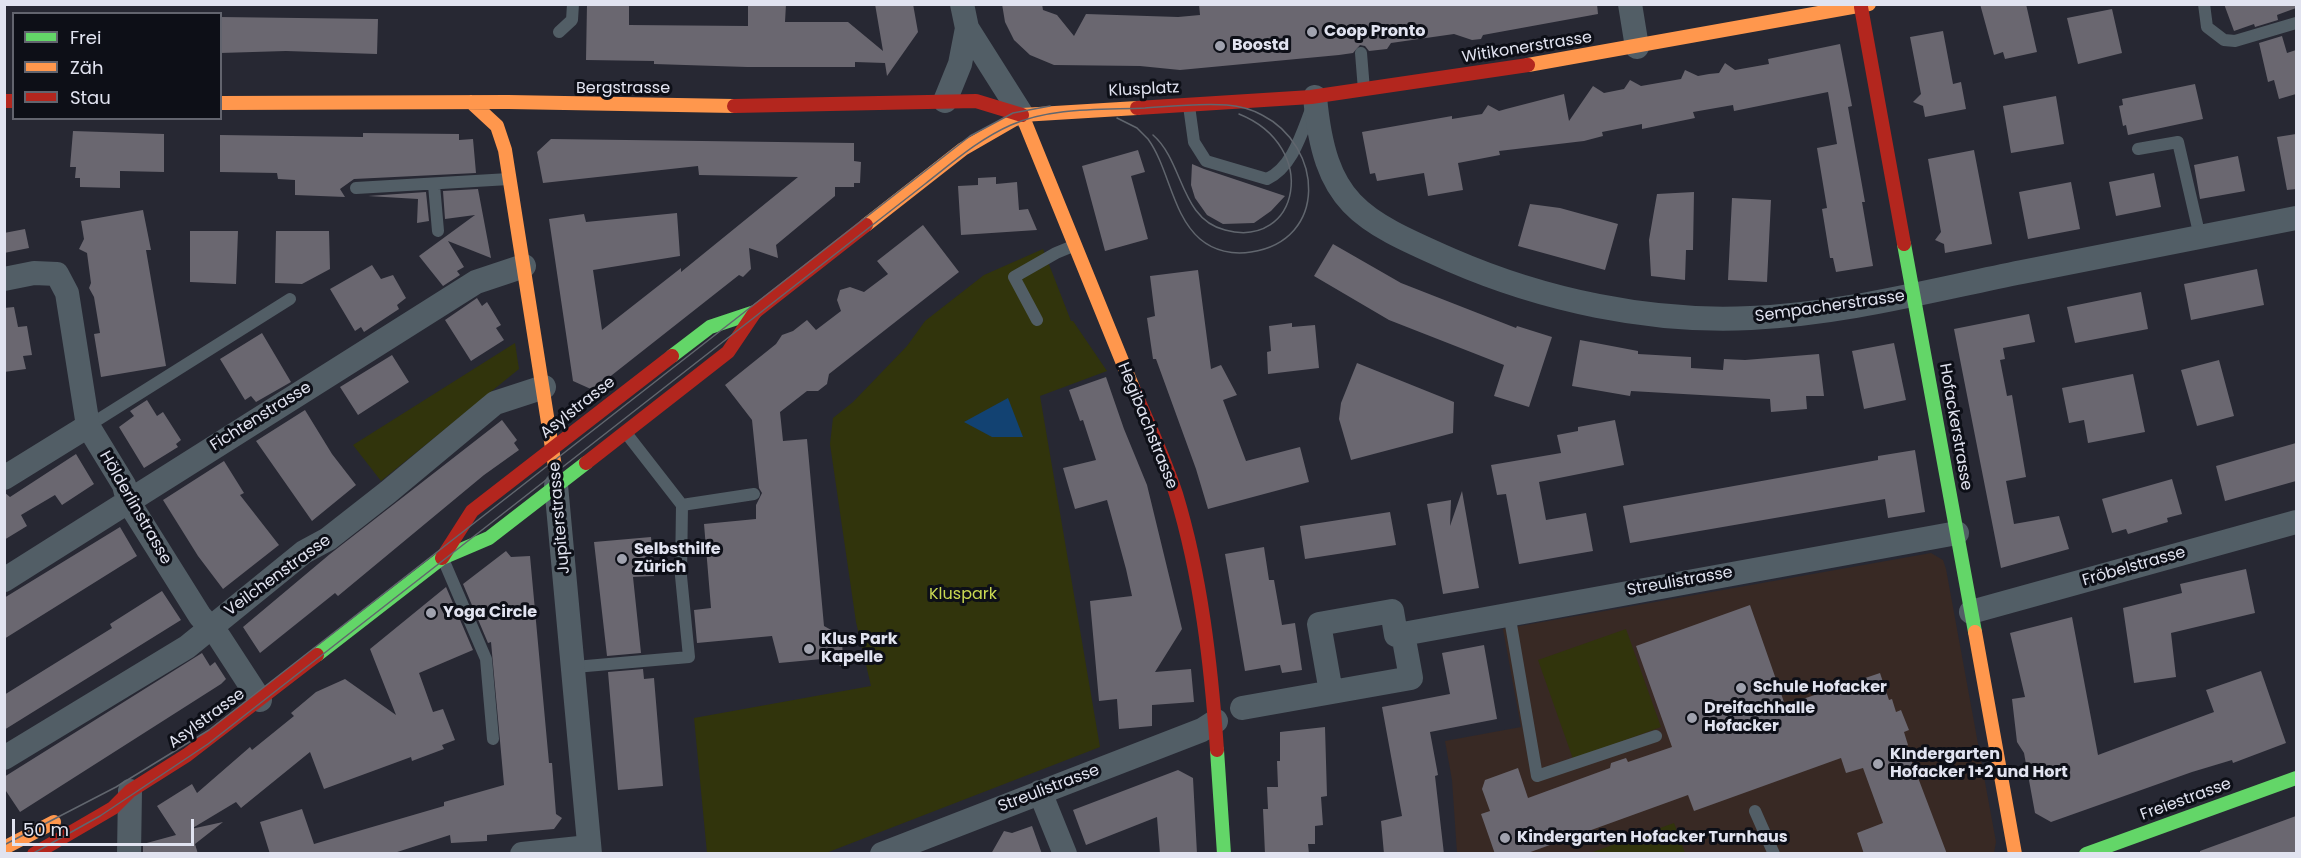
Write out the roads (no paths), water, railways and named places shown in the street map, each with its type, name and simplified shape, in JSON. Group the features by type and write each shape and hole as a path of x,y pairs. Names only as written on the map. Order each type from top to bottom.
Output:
{"main road":[{"name":"Witikonerstrasse","path":"1189,104 1364,92 1637,47 1864,5"},
{"name":"Hofackerstrasse","path":"1864,5 2015,854"},
{"name":"Bergstrasse","path":"222,103 471,102 777,106 976,101 1022,116"},
{"name":"Jupiterstrasse","path":"471,102 497,126 505,150 544,387 556,485"},
{"path":"532,119 550,104"},
{"name":"Klusplatz","path":"1022,116 1189,104"},
{"name":"Hegibachstrasse","path":"1022,116 1167,468 1180,509 1200,594 1216,721 1224,854"},
{"name":"Asylstrasse","path":"34,854 113,808 130,791 187,755 442,558 489,538 728,352 755,312 956,154 992,130 1022,116"},
{"path":"505,150 517,134"},
{"name":"Asylstrasse","path":"442,558 472,511 710,327 755,312"},
{"name":"Freiestrasse","path":"2087,853 2296,778"},
{"name":"Asylstrasse","path":"99,799 130,791"},
{"path":"4,848 64,817"}],"street":[{"name":"Hegibachstrasse","path":"962,4 967,28 1022,116"},
{"path":"1630,4 1637,47"},
{"name":"Hegibachstrasse","path":"945,101 960,64 967,28"},
{"name":"Sempacherstrasse","path":"1315,97 1322,150 1337,186 1350,203 1392,231 1460,263 1527,287 1610,307 1704,318 1750,318 1808,313 1915,295 2296,218"},
{"name":"Fichtenstrasse","path":"4,580 477,282 524,266"},
{"name":"Hölderlinstrasse","path":"4,279 34,273 57,274 67,293 88,426 124,485 128,501 209,627 260,700"},
{"name":"Veilchenstrasse","path":"4,758 187,647 304,552 328,539 354,519 495,403 544,387"},
{"path":"4,478 88,426"},
{"name":"Jupiterstrasse","path":"556,485 575,667 590,850"},
{"name":"Fröbelstrasse","path":"1971,612 2296,522"},
{"name":"Streulistrasse","path":"1403,634 1957,533"},
{"path":"1242,708 1411,678 1403,634 1396,635 1392,611 1319,624 1331,692"},
{"name":"Streulistrasse","path":"882,854 1202,730 1216,721"},
{"path":"129,854 130,791"},
{"path":"1040,792 1065,854"},
{"path":"522,854 590,850"}],"lane":[{"path":"559,32 572,20 573,4"},
{"path":"2204,4 2207,27 2224,40 2235,41 2296,23"},
{"path":"1361,53 1364,92"},
{"name":"Klusplatz","path":"1189,104 1194,142 1206,160 1267,180 1282,170 1288,160 1315,97"},
{"path":"2138,149 2178,142 2199,237"},
{"path":"356,188 510,179"},
{"path":"434,185 438,231"},
{"path":"1037,320 1014,277 1056,253 1074,246"},
{"path":"88,426 290,299"},
{"path":"575,667 689,657 681,576 682,505 625,432"},
{"path":"682,505 754,494"},
{"path":"442,558 486,659 493,739"},
{"path":"1509,613 1538,776 1656,736"},
{"path":"1755,811 1774,854"}],"water":[{"path":"1008,398 1023,437 992,437 964,422"}],"tram line":[{"path":"32,854 100,816 208,744 956,160 999,131 1027,119 1077,110 1207,104 1245,108 1262,115 1282,129 1297,148 1306,169 1309,191 1305,212 1294,230 1276,244 1244,253 1211,247 1200,239 1183,217 1161,163 1148,139 1137,128 1117,118"},
{"path":"4,845 116,787 209,730 970,136 1013,113 1050,106"},
{"path":"1153,135 1163,146 1199,214 1210,224 1225,230 1250,232 1270,225 1284,211 1290,192 1290,170 1282,149 1265,129 1239,114"}],"place":[{"name":"Coop Pronto","path":"1312,32"},
{"name":"Boostd","path":"1220,46"},
{"name":"Selbsthilfe Zürich","path":"622,559"},
{"name":"Yoga Circle","path":"431,613"},
{"name":"Klus Park Kapelle","path":"809,649"},
{"name":"Schule Hofacker","path":"1741,688"},
{"name":"Dreifachhalle Hofacker","path":"1692,718"},
{"name":"KIndergarten Hofacker 1+2 und Hort","path":"1878,764"},
{"name":"Kindergarten Hofacker Turnhaus","path":"1505,838"}],"park label":[{"name":"Kluspark","path":"963,595"}]}
